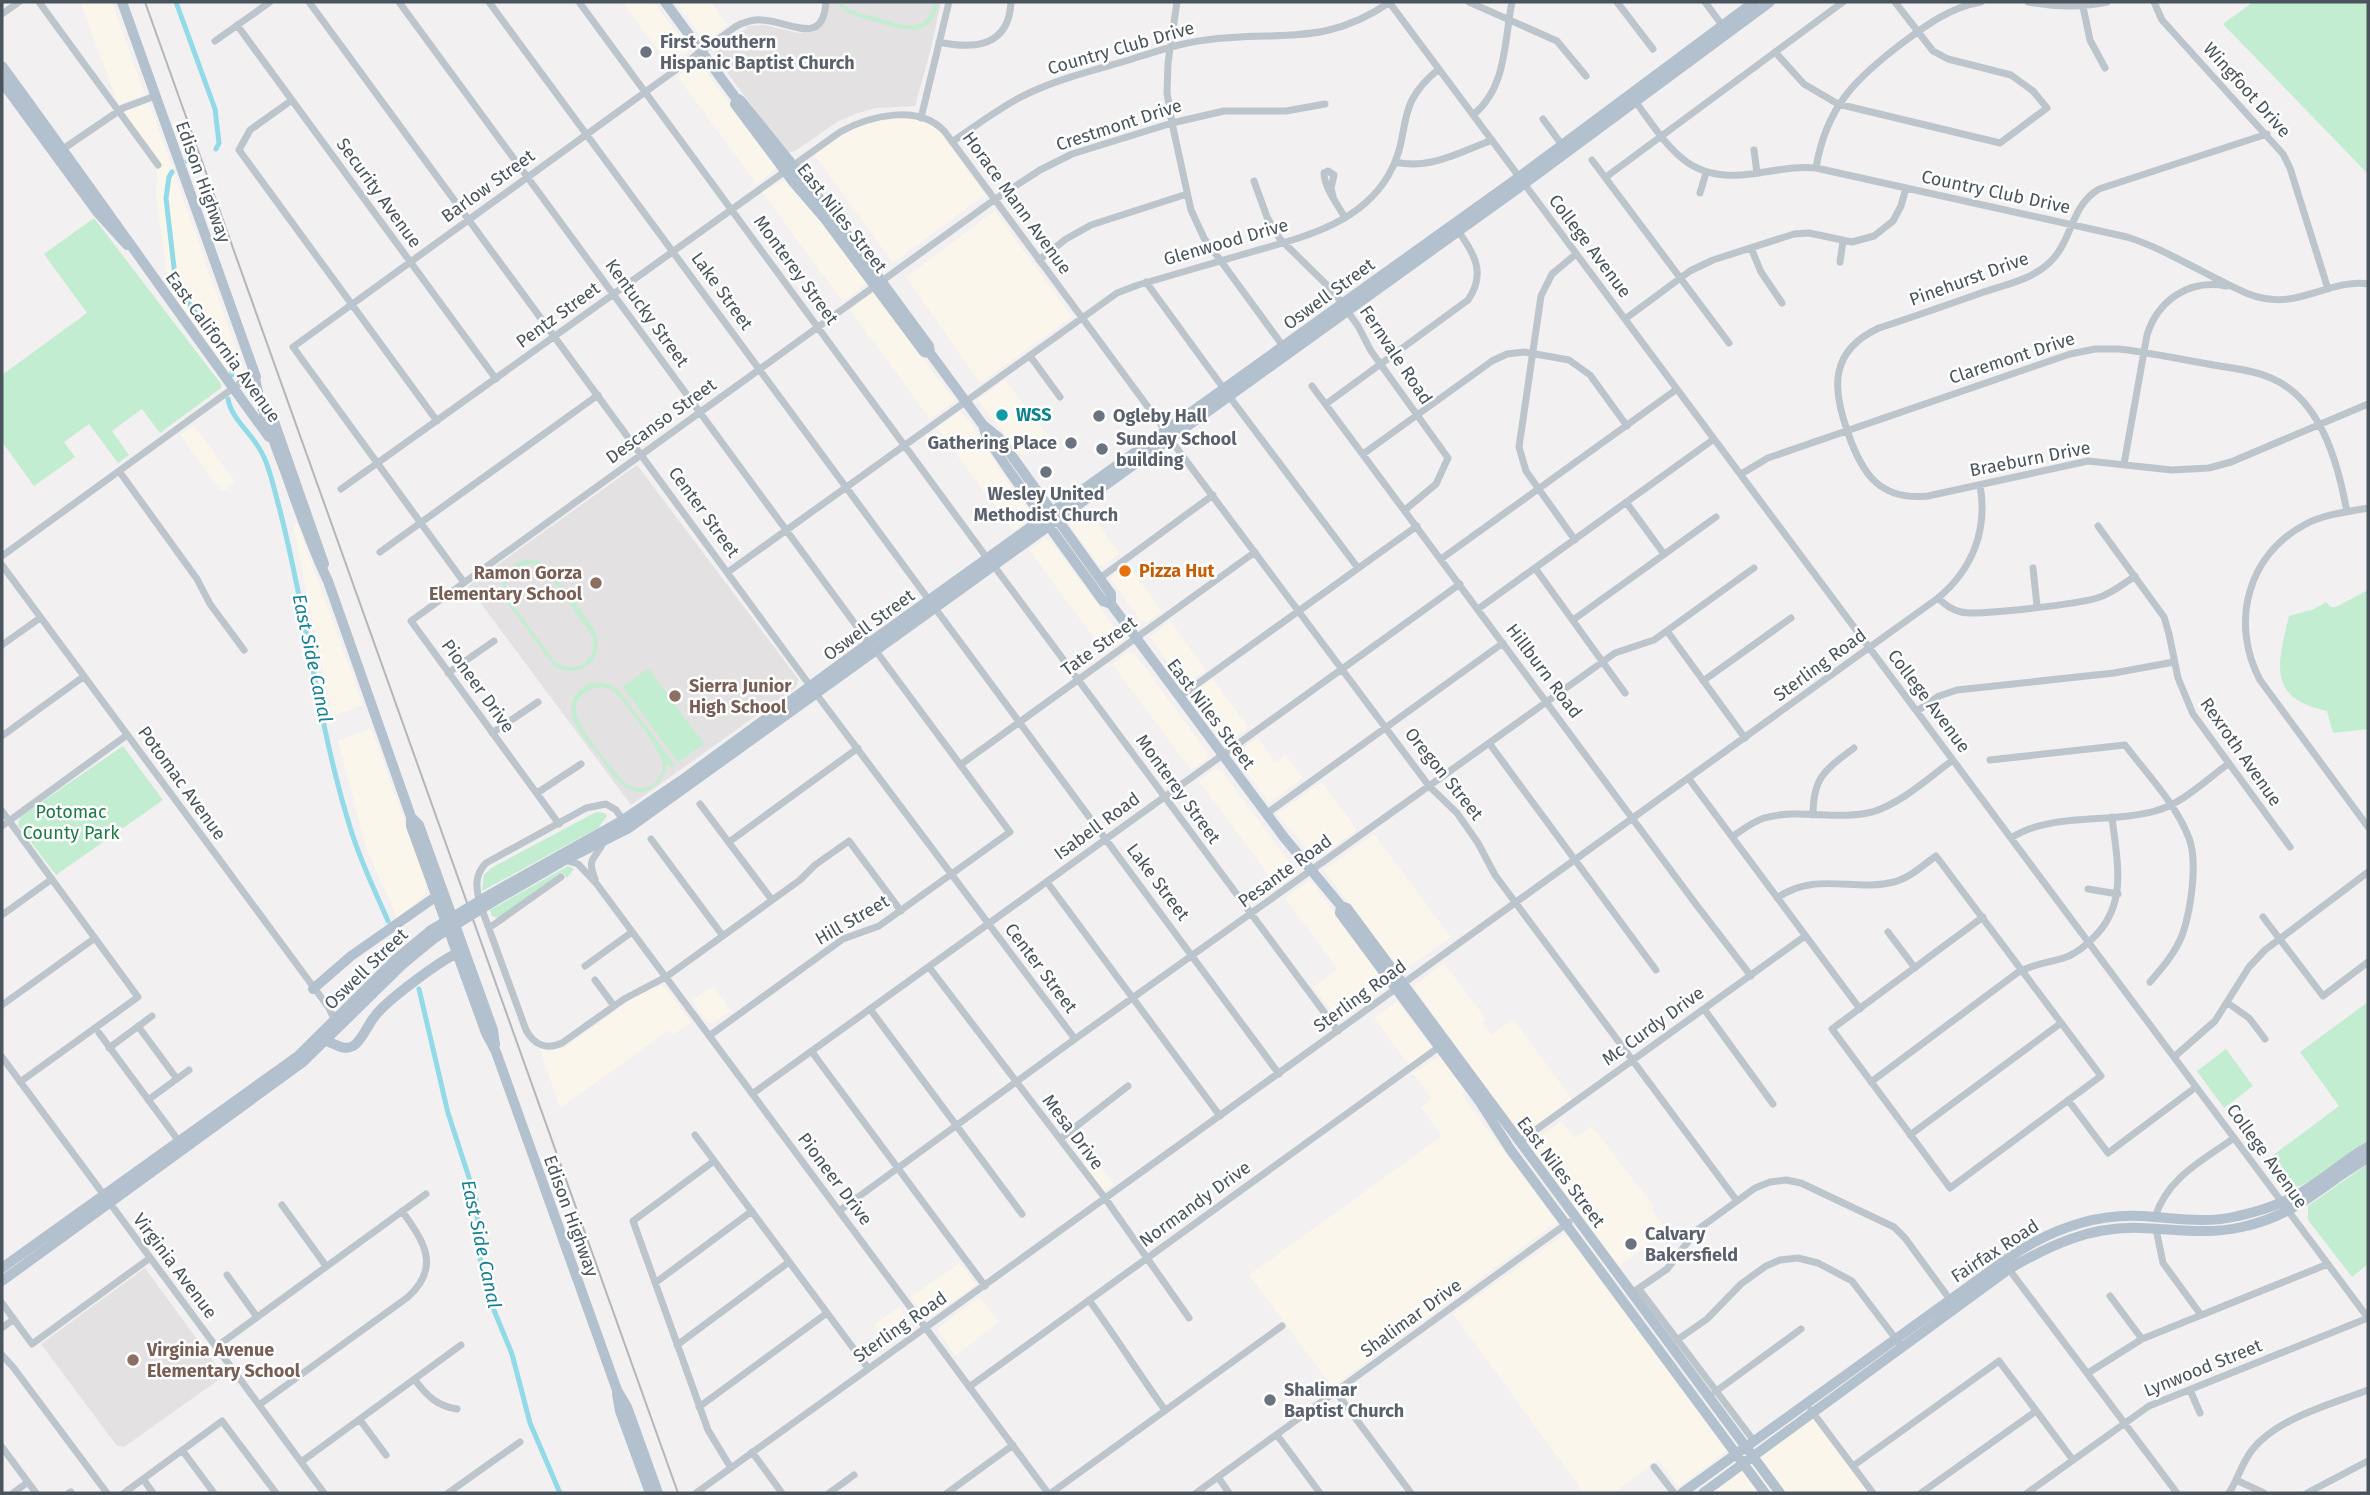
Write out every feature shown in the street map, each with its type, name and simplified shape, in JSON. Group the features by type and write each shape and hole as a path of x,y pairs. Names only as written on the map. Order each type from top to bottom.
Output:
{"main road":[{"name":"Edison Highway","path":"122,2 254,373 265,394 321,552 328,581 411,817 411,826 440,894 486,1033 496,1052 617,1390 627,1408 658,1493"},
{"name":"East Niles Street","path":"665,2 789,169 832,214 879,284 929,346 930,353 983,425 999,438 1103,601 1111,604 1266,814 1340,906 1340,913 1400,986 1576,1218 1635,1291 1749,1444 1752,1456 1780,1493"},
{"name":"Oswell Street","path":"1051,519 1126,470 1137,457 1209,399 1227,392 1283,346 1458,231 1562,145 1754,2"},
{"name":"Oswell Street","path":"493,897 629,828 990,562 1522,180 1635,102 1770,2"},
{"path":"1688,63 1698,49 1721,32 1722,25"},
{"path":"1635,102 1636,96 1676,61"},
{"name":"East California Avenue","path":"2,65 233,388 276,447 288,458"},
{"name":"East California Avenue","path":"2,82 98,213 135,253"},
{"path":"27,116 40,126 55,145 63,149"},
{"name":"Edison Highway","path":"254,373 257,392 276,447 314,553 328,581"},
{"name":"East Niles Street","path":"1051,519 1100,578 1111,594 1111,604"},
{"name":"Oswell Street","path":"2,1281 178,1140 298,1056 396,958 623,820 814,690"},
{"path":"313,989 351,956 440,894"},
{"name":"Oswell Street","path":"2,1268 204,1135 295,1069 327,1041 434,934"},
{"path":"327,1041 345,1048 356,1044 385,1005 461,951"},
{"name":"East Niles Street","path":"1400,986 1510,1149 1765,1493"},
{"path":"1439,1047 1450,1053 1472,1079"},
{"path":"204,1135 236,1105 237,1099"},
{"path":"1483,1106 1492,1112 1514,1142 1519,1142"},
{"name":"Fairfax Road","path":"1703,1493 1809,1408 2038,1239 2077,1223 2112,1217 2155,1217 2190,1221 2248,1214 2306,1189 2368,1147"},
{"name":"Fairfax Road","path":"2006,1265 2089,1232 2128,1227 2192,1233 2224,1231 2253,1225 2288,1211 2368,1158"},
{"path":"1589,1255 1605,1267 1625,1292 1635,1291"},
{"path":"1663,1356 1675,1362 1693,1384 1711,1394"},
{"name":"Edison Highway","path":"617,1390 620,1411 650,1493"},
{"name":"Fairfax Road","path":"1682,1493 1749,1444 1809,1408"}],"street":[{"path":"2,14 19,2"},
{"path":"39,2 158,164"},
{"path":"215,41 270,2"},
{"name":"Center Street","path":"309,2 814,690 1075,1039"},
{"name":"Kentucky Street","path":"399,2 1010,832"},
{"name":"Lake Street","path":"489,2 1279,1074"},
{"name":"Monterey Street","path":"579,2 1338,1031"},
{"name":"Barlow Street","path":"379,463 293,347 735,27 750,21 764,20 805,29 818,26 825,15 826,2"},
{"path":"789,169 840,132 860,122 892,116 920,118 949,2"},
{"path":"939,42 970,47 992,40 1006,23 1011,2"},
{"path":"1177,2 1167,93 1187,194 1199,230 1283,346"},
{"name":"Country Club Drive","path":"952,142 998,110 1034,91 1077,75 1170,47 1222,38 1295,36 1325,32 1365,17 1390,2"},
{"name":"College Avenue","path":"1390,2 2368,1318"},
{"path":"1469,2 1558,41 1586,76"},
{"path":"1473,115 1487,103 1495,90 1512,2"},
{"path":"1617,2 1653,49"},
{"path":"1705,2 1722,25"},
{"path":"1606,177 1843,2"},
{"path":"1775,52 1804,85 1838,104 2000,143 2047,108 2034,91 2019,79 1941,56 1926,44 1895,2"},
{"path":"1816,168 1821,142 1838,104 1864,72 1917,32 1954,10 1981,2"},
{"path":"2028,2 2062,7 2107,2"},
{"name":"Wingfoot Drive","path":"2154,2 2162,20 2267,134 2287,161 2328,289"},
{"path":"2082,4 2090,40 2105,68"},
{"name":"Security Avenue","path":"237,25 496,379"},
{"name":"Glenwood Drive","path":"728,572 1117,293 1283,242 1345,218 1380,188 1395,162 1409,103 1420,86 1440,69"},
{"path":"63,149 118,110 155,96"},
{"path":"292,100 250,130 239,150 438,421"},
{"name":"Country Club Drive","path":"1635,102 1678,156 1706,173 1726,176 1816,168 2072,225 2138,240 2258,297 2280,300 2300,298 2353,283 2368,284"},
{"name":"Crestmont Drive","path":"879,284 994,200 1040,170 1072,154 1171,123 1224,111 1286,111 1325,104"},
{"name":"Horace Mann Avenue","path":"920,118 936,124 952,142 1168,434"},
{"path":"1543,119 1562,145"},
{"name":"Pinehurst Drive","path":"1847,431 1839,407 1837,382 1842,364 1857,342 1879,328 2035,274 2058,254 2081,203 2099,189 2267,134"},
{"path":"1395,162 1413,165 1429,163 1492,140"},
{"path":"1754,150 1757,173"},
{"path":"1592,160 1729,343"},
{"name":"Pentz Street","path":"341,489 789,169"},
{"path":"1700,193 1706,173"},
{"name":"Fernvale Road","path":"1254,181 1267,217 1283,242 1327,284 1345,307 1381,365 1448,458 1436,484 1405,510"},
{"path":"1625,319 1702,265 1751,248 1801,233 1843,241 1867,239 1888,226 1898,213 1906,188"},
{"path":"1039,260 1066,239 1091,225 1187,194"},
{"path":"1333,196 1345,218"},
{"path":"1326,404 1460,308 1472,295 1477,280 1477,264 1472,250 1458,231"},
{"path":"1840,262 1843,241"},
{"path":"1751,248 1762,272 1782,303"},
{"path":"1575,540 1526,471 1519,447 1544,288 1558,268 1576,254"},
{"path":"1146,282 1358,568"},
{"name":"Descanso Street","path":"463,581 879,284"},
{"path":"2124,464 2144,353 2154,319 2164,304 2179,293 2196,286 2212,284 2238,289"},
{"name":"Claremont Drive","path":"1741,474 1762,460 2070,354 2106,348 2268,376 2295,393 2308,406 2319,425 2339,473 2347,512"},
{"path":"1363,454 1492,361 1514,353 1532,353 1569,360 1585,370 1627,426"},
{"path":"1030,356 1060,397"},
{"path":"2,556 254,373"},
{"name":"Hillburn Road","path":"1312,386 1751,976"},
{"path":"1441,559 1677,389"},
{"path":"380,552 598,395"},
{"name":"Braeburn Drive","path":"1847,431 1855,456 1864,471 1876,483 1892,492 1919,497 2077,463 2099,461 2172,470 2209,468 2368,404"},
{"name":"Oregon Street","path":"1168,434 1429,786 1457,813 1478,842 1495,875 1737,1201"},
{"path":"1478,609 1714,439"},
{"path":"379,463 463,581"},
{"path":"119,471 197,579 210,604 244,650"},
{"name":"Sterling Road","path":"696,1493 1938,598 1956,581 1974,551 1982,518 1980,485"},
{"path":"1100,578 1213,495"},
{"path":"1626,502 1664,554"},
{"path":"2368,508 2306,524 2287,536 2270,553 2252,585 2246,607 2245,629 2250,659 2260,680 2368,827"},
{"path":"1573,620 1716,517"},
{"path":"1179,697 1416,526"},
{"name":"Rexroth Avenue","path":"2098,526 2164,617 2181,687 2193,714 2290,847"},
{"name":"Tate Street","path":"960,765 1255,552"},
{"name":"Potomac Avenue","path":"2,565 329,1008 335,1021"},
{"path":"1535,568 1625,693"},
{"name":"Pesante Road","path":"839,1211 1602,661 1622,649 1648,643 1754,568"},
{"path":"2032,568 2037,606"},
{"path":"1938,598 1955,610 1970,613 2037,606 2097,598 2115,590 2134,576"},
{"name":"Pioneer Drive","path":"463,581 411,621 558,824"},
{"name":"Isabell Road","path":"752,1094 1460,584"},
{"path":"2,645 40,618"},
{"path":"1703,681 1791,618"},
{"path":"1667,631 1745,738"},
{"path":"448,673 494,641"},
{"path":"1266,814 1503,643"},
{"path":"1917,711 1939,696 1956,690 2114,673 2174,662"},
{"path":"2,736 83,677"},
{"path":"492,733 538,702"},
{"path":"5,823 127,735"},
{"path":"1489,743 1656,970"},
{"path":"1990,760 2125,745 2170,805 2190,840 2193,868 2190,903 2182,934 2168,961 2150,982"},
{"path":"729,842 858,748"},
{"path":"1813,815 1815,788 1821,776 1854,748"},
{"path":"1732,837 1763,818 1864,814 1883,808 1902,798 1953,760"},
{"path":"537,793 581,764"},
{"path":"2011,838 2036,826 2148,813 2170,805 2228,764"},
{"path":"1689,779 1860,1009"},
{"path":"623,820 616,810 606,804 596,804 481,868 476,883 480,904 526,1030 530,1038 540,1045 557,1045 634,992 666,977 849,841 901,911"},
{"path":"700,804 772,900"},
{"path":"2,811 5,823 52,879 138,997 20,1082"},
{"path":"1871,1082 2022,970 2040,962 2068,956 2089,943 2109,920 2118,894 2119,878 2112,817"},
{"name":"Hill Street","path":"709,1035 843,939 873,929 1010,832"},
{"path":"651,839 723,936"},
{"path":"596,883 590,865 605,841"},
{"path":"1777,898 1793,888 1809,884 1893,882 1908,876 1936,856 1983,917 2101,1076 1950,1188 1832,1030 1983,917"},
{"name":"Pioneer Drive","path":"565,860 578,864 596,883 1049,1493"},
{"path":"2174,1057 2204,1032 2228,1003 2249,967 2280,939 2368,872"},
{"path":"489,928 561,877"},
{"path":"2,915 52,879"},
{"path":"1047,882 1220,1116"},
{"path":"2088,889 2118,894"},
{"path":"2263,916 2323,996 2368,962"},
{"path":"585,966 632,932"},
{"path":"1888,932 1915,968"},
{"name":"Mc Curdy Drive","path":"1519,1142 1805,936"},
{"path":"2,1006 95,938"},
{"name":"Mesa Drive","path":"929,967 1105,1198 1189,1318"},
{"path":"595,980 614,1006"},
{"path":"2228,1003 2249,1018 2265,1039"},
{"path":"870,1009 1023,1214"},
{"path":"1704,1009 1773,1104"},
{"path":"109,1048 152,1016"},
{"path":"1910,1135 2061,1023"},
{"path":"138,1026 177,1079"},
{"path":"99,1033 178,1140"},
{"name":"Normandy Drive","path":"970,1387 1439,1047"},
{"path":"811,1052 985,1286"},
{"name":"Virginia Avenue","path":"2,1056 324,1493"},
{"path":"148,1100 189,1070"},
{"path":"1059,1139 1128,1086"},
{"path":"2068,1100 2108,1153 2196,1087"},
{"path":"695,1135 868,1368"},
{"path":"2155,1217 2170,1186 2234,1138"},
{"path":"714,1161 633,1221 699,1407 713,1441 731,1468"},
{"path":"1801,1329 1711,1394 1677,1340 1635,1291 1674,1262 1697,1230 1755,1188 1786,1180 1807,1185 1894,1227 1953,1304"},
{"path":"216,1347 426,1194"},
{"path":"282,1205 326,1266"},
{"path":"259,1405 408,1297 418,1286 427,1266 427,1249 402,1211"},
{"path":"655,1283 752,1211"},
{"name":"Shalimar Drive","path":"1196,1493 1576,1218"},
{"path":"2156,1229 2163,1263 2201,1315"},
{"path":"2,1303 32,1343 150,1258"},
{"path":"1677,1340 1707,1319 1741,1284 1766,1266 1780,1260 1798,1258 1818,1263 1852,1281 1899,1343"},
{"path":"677,1345 789,1262"},
{"path":"2088,1373 2141,1339 2328,1264"},
{"path":"2006,1265 2177,1493"},
{"path":"227,1275 257,1317"},
{"path":"2110,1296 2141,1339"},
{"path":"1089,1300 1165,1410"},
{"path":"699,1407 827,1313"},
{"name":"Lynwood Street","path":"2027,1493 2149,1406 2368,1318"},
{"path":"2,1328 14,1319"},
{"path":"1049,1493 1282,1326"},
{"path":"301,1462 461,1345"},
{"path":"2,1355 107,1493"},
{"path":"1853,1466 1999,1361 2073,1460"},
{"path":"415,1380 425,1394 437,1403 457,1409"},
{"path":"2190,1390 2200,1413"},
{"path":"2229,1493 2248,1455 2268,1434 2285,1423 2368,1390"},
{"path":"1336,1392 1410,1493"},
{"path":"1809,1408 1873,1493"},
{"path":"1921,1493 2036,1411"},
{"path":"360,1420 386,1455"},
{"path":"124,1493 222,1421 276,1493"},
{"path":"1277,1435 1320,1493"},
{"path":"448,1493 520,1442"},
{"path":"947,1493 956,1491 1013,1446"},
{"path":"2,1447 36,1493"},
{"path":"182,1450 214,1493"},
{"path":"752,1452 782,1493"},
{"path":"2306,1493 2368,1461"},
{"path":"1654,1467 1674,1493"},
{"path":"829,1493 854,1475"},
{"path":"1218,1478 1229,1493"},
{"path":"143,1479 153,1493"},
{"path":"2236,1480 2264,1493"},
{"path":"13,1493 28,1482"}],"shaded area":[{"path":"80,2 112,2 145,95 118,104"},
{"path":"622,2 654,2 688,52 669,65"},
{"path":"675,2 711,2 728,25 707,41 704,40"},
{"path":"828,2 941,2 915,106 876,108 855,114 837,122 795,151 787,153 714,55 718,46 747,28 746,26 764,25 799,33 813,32 825,21"},
{"path":"698,61 777,168 757,184 677,76"},
{"path":"149,102 243,369 232,380 170,295 156,196 157,157 124,112"},
{"path":"906,117 938,127 985,195 893,263 814,154 842,132 875,119"},
{"path":"785,180 810,207 867,283 843,302 762,192"},
{"path":"995,211 1072,317 980,383 906,277"},
{"path":"873,293 955,401 930,419 850,310"},
{"path":"1005,380 1050,438 1023,457 977,400"},
{"path":"960,411 1032,515 1030,520 1013,530 936,427"},
{"path":"194,425 235,482 222,492 180,435"},
{"path":"637,465 799,680 795,688 631,805 468,586"},
{"path":"1086,509 1120,554 1103,566 1099,565 1070,526 1071,520"},
{"path":"297,523 363,705 332,716 293,525"},
{"path":"1044,539 1050,540 1121,636 1120,642 1105,653 1029,550"},
{"path":"1128,565 1162,611 1147,622 1141,621 1111,580 1112,576"},
{"path":"1170,621 1206,670 1184,684 1150,637"},
{"path":"1128,652 1134,653 1208,753 1207,759 1191,770 1112,664"},
{"path":"1212,678 1249,728 1226,744 1191,696"},
{"path":"371,728 427,883 425,895 397,918 366,848 338,741"},
{"path":"1258,738 1275,762 1286,755 1303,778 1269,803 1234,755"},
{"path":"1215,769 1221,770 1295,870 1294,876 1278,888 1199,781"},
{"path":"1321,782 1357,830 1316,859 1277,814"},
{"path":"1374,834 1451,937 1403,971 1324,870"},
{"path":"1310,880 1386,984 1339,1017 1335,1016 1313,987 1337,969 1285,898"},
{"path":"1444,963 1486,1019 1482,1023 1491,1035 1513,1019 1572,1099 1523,1135 1520,1135 1415,989 1416,984"},
{"path":"664,986 691,1022 673,1035 669,1030 560,1108 540,1049 551,1051 566,1047 639,994"},
{"path":"713,986 731,1011 712,1024 707,1022 692,1000"},
{"path":"1397,1001 1432,1048 1409,1065 1374,1018"},
{"path":"1440,1056 1466,1091 1462,1095 1557,1222 1332,1387 1249,1275 1442,1136 1421,1108 1432,1099 1413,1073"},
{"path":"1561,1121 1575,1138 1592,1126 1654,1207 1651,1209 1667,1231 1619,1266 1529,1147"},
{"path":"1093,1157 1114,1184 1100,1195 1078,1168"},
{"path":"1563,1235 1569,1236 1727,1451 1678,1487 1658,1460 1613,1493 1584,1493 1453,1314"},
{"path":"960,1263 976,1285 931,1317 926,1317 911,1297"},
{"name":"Virginia Avenue Elementary School","path":"145,1268 224,1376 124,1447 117,1446 41,1344"},
{"path":"980,1297 999,1322 955,1356 937,1329"},
{"path":"899,1307 910,1326 888,1344 874,1325"},
{"path":"1811,1413 1871,1493 1784,1493 1755,1454"},
{"path":"1747,1459 1773,1493 1710,1493"}],"green space":[{"path":"837,2 861,14 905,25 920,24 926,20 931,13 933,2 938,3 930,23 923,28 905,29 854,15"},
{"path":"2253,2 2368,2 2368,174 2223,24"},
{"path":"94,218 221,384 221,388 160,433 142,409 112,431 129,455 118,463 89,424 64,442 75,457 34,486 2,442 2,375 87,313 44,254"},
{"path":"528,559 548,566 594,629 597,639 595,657 582,669 564,670 554,666 505,600 503,586 506,574 521,561","holes":["532,564 541,567 593,637 593,653 583,665 569,668 555,662 508,598 506,585 514,570"]},
{"path":"2368,590 2368,729 2333,733 2327,711 2307,705 2285,688 2280,664 2289,616 2314,609 2326,602 2331,607 2336,607"},
{"path":"648,668 704,744 678,762 623,687"},
{"path":"597,682 610,684 620,692 675,765 671,768 667,763 659,782 649,789 636,791 620,783 583,736 574,720 572,704 575,696 585,686","holes":["605,687 613,691 625,704 661,757 661,774 650,786 636,788 624,782 581,726 576,712 581,696 591,689"]},
{"name":"Potomac County Park","path":"123,746 163,800 56,875 18,825 20,817"},
{"path":"596,812 605,813 607,816 598,828 482,891 484,875 493,867"},
{"path":"568,866 574,869 567,878 562,872 498,918 492,916 490,910"},
{"path":"2368,1002 2368,1144 2314,1179 2302,1185 2285,1188 2264,1162 2339,1106 2300,1052"},
{"path":"2226,1049 2253,1086 2224,1108 2197,1071"},
{"path":"2366,1165 2368,1264 2352,1277 2308,1220 2308,1206"}],"waterway":[{"name":"East Side Canal","path":"176,2 215,109 219,143 216,149"},
{"name":"East Side Canal","path":"187,161 195,156"},
{"name":"East Side Canal","path":"172,172 166,198 176,285 232,364 232,375"},
{"name":"East Side Canal","path":"228,399 241,425 262,454 270,475 288,542 336,778 356,844 388,921"},
{"name":"East Side Canal","path":"419,989 448,1113 476,1199 480,1258 489,1298 512,1354 530,1423 560,1493"}],"railway":[{"path":"145,2 678,1493"}],"place":[{"name":"First Southern Hispanic Baptist Church","path":"646,52"},
{"name":"WSS","path":"1002,415"},
{"name":"Ogleby Hall","path":"1099,416"},
{"name":"Gathering Place","path":"1071,443"},
{"name":"Sunday School building","path":"1102,449"},
{"name":"Wesley United Methodist Church","path":"1046,472"},
{"name":"Pizza Hut","path":"1125,571"},
{"name":"Ramon Gorza Elementary School","path":"596,583"},
{"name":"Sierra Junior High School","path":"675,696"},
{"name":"Calvary Bakersfield","path":"1631,1244"},
{"name":"Virginia Avenue Elementary School","path":"133,1360"},
{"name":"Shalimar Baptist Church","path":"1270,1400"}]}
